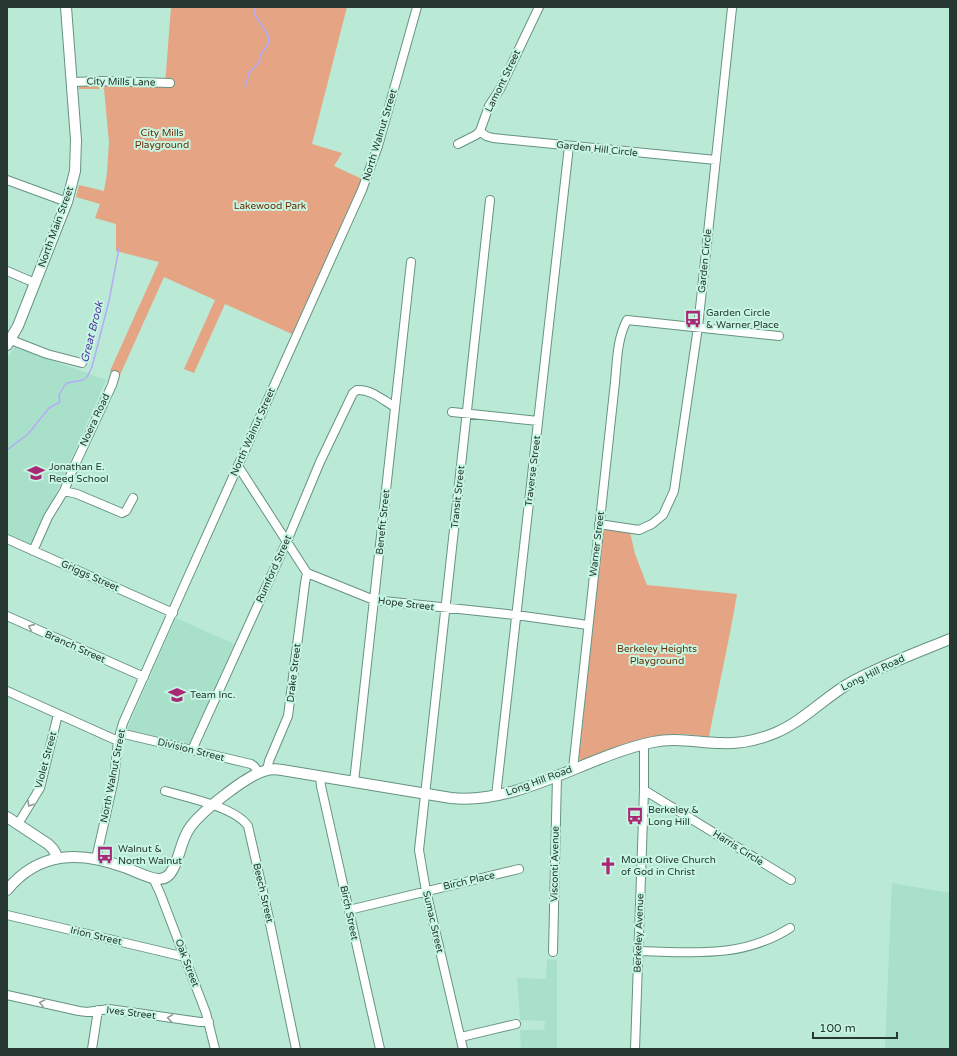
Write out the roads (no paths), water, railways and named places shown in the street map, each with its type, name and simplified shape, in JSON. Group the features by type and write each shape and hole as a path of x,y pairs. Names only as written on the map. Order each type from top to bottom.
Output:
{"main road":[{"name":"North Main Street","path":"9,342 18,326 67,202 73,180 76,154 66,7"},
{"name":"Long Hill Road","path":"263,771 279,769 425,794 468,799 496,796 557,776 616,752 644,744 672,740 729,743 758,739 776,733 793,723 837,691 862,677 950,639"},
{"path":"7,890 19,877 32,867 58,858 82,857 96,859 119,865 153,878 164,878 172,872 189,828 201,814 213,804 263,771"},
{"path":"7,817 48,844 58,858"}],"street":[{"name":"North Walnut Street","path":"96,859 114,780 120,732 188,577 368,178 417,7"},
{"name":"Lamont Street","path":"480,131 489,106 500,89 539,7"},
{"name":"Garden Circle","path":"599,524 639,530 652,524 663,515 675,487 698,327 732,8"},
{"name":"City Mills Lane","path":"72,82 103,81 170,83"},
{"path":"458,144 476,135 480,131"},
{"name":"Garden Hill Circle","path":"480,131 490,138 716,160"},
{"name":"Traverse Street","path":"496,796 569,146"},
{"path":"7,180 67,202"},
{"name":"Transit Street","path":"425,794 490,200"},
{"name":"Benefit Street","path":"354,782 411,262"},
{"path":"7,271 35,283"},
{"name":"Warner Street","path":"573,769 599,524 619,349 623,329 627,320 698,327"},
{"path":"698,327 779,336"},
{"path":"9,342 82,363"},
{"name":"Noera Road","path":"33,551 48,517 64,491 72,469 112,385 115,375"},
{"name":"Rumford Street","path":"192,750 287,541 320,462 353,393 357,390 369,391 395,407"},
{"path":"452,412 538,421"},
{"path":"238,466 307,573"},
{"path":"64,491 77,494 120,512 124,512 133,498"},
{"name":"Griggs Street","path":"7,539 173,613"},
{"name":"Hope Street","path":"307,573 374,600 516,615 588,625"},
{"name":"Drake Street","path":"263,771 269,761 288,716 307,573"},
{"name":"Branch Street","path":"7,616 144,677"},
{"path":"7,691 118,741"},
{"name":"Violet Street","path":"18,824 40,788 58,714"},
{"name":"Division Street","path":"120,732 252,764 263,771"},
{"name":"Berkeley Avenue","path":"635,1049 644,790 644,744"},
{"name":"Birch Street","path":"320,776 380,1049"},
{"name":"Visconti Avenue","path":"553,952 557,776"},
{"name":"Harris Circle","path":"644,790 791,880"},
{"name":"Beech Street","path":"165,791 213,804 242,820 246,824 249,830 296,1049"},
{"name":"Sumac Street","path":"425,794 419,850 426,891 463,1049"},
{"name":"Birch Place","path":"349,910 519,869"},
{"name":"Oak Street","path":"153,878 209,1022 215,1049"},
{"name":"Irion Street","path":"7,915 185,957"},
{"path":"638,951 710,953 730,950 762,942 790,928"},
{"name":"Ives Street","path":"7,995 79,1011 87,1012 109,1009 209,1022"},
{"path":"92,1049 98,1010"},
{"path":"460,1037 516,1024"}],"waterway":[{"path":"245,88 249,73 260,61 260,56 268,44 269,37 255,15 255,7"},
{"name":"Great Brook","path":"7,450 28,434 49,408 60,402 59,395 67,383 83,380 87,377 92,367 109,301 119,248"}],"place":[{"name":"Garden Circle & Warner Place","path":"693,319"},
{"name":"Jonathan E. Reed School","path":"36,473"},
{"name":"Team Inc.","path":"177,695"},
{"name":"Berkeley & Long Hill","path":"635,816"},
{"name":"Walnut & North Walnut","path":"105,855"},
{"name":"Mount Olive Church of God in Christ","path":"608,866"}],"park label":[{"name":"City Mills Playground","path":"162,138"},
{"name":"Lakewood Park","path":"270,206"},
{"name":"Berkeley Heights Playground","path":"657,654"}]}
